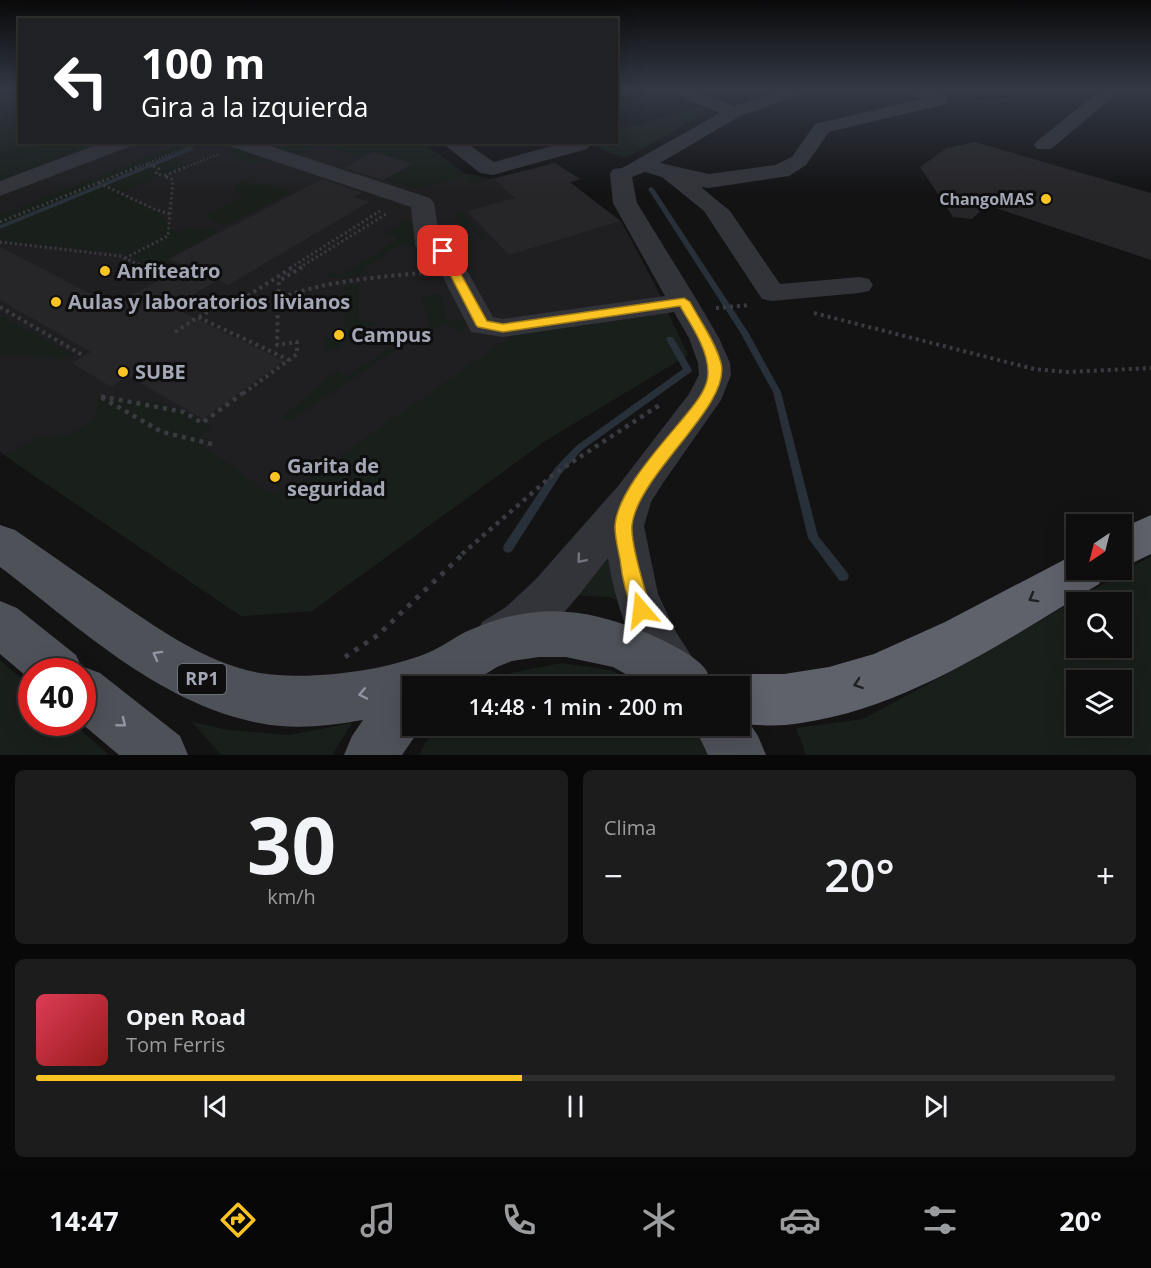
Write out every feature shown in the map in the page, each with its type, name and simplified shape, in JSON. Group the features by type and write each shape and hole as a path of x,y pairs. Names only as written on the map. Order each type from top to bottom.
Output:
{"highway":[{"path":"1132,543 1151,533"},
{"path":"750,699 800,700 886,674 956,642 1066,580"}],"main road":[{"name":"RP1","path":"0,543 151,652 214,685 259,698 295,702 332,700 402,689"},
{"path":"0,624 42,658"},
{"name":"RP1","path":"442,676 486,647 525,636 565,633 604,639 642,654 674,676"},
{"path":"96,702 161,755"},
{"name":"RP1","path":"371,755 402,710"},
{"path":"727,736 739,755"}],"street":[{"path":"454,144 488,168 499,169 604,157 702,123"},
{"path":"604,157 709,181 781,171 799,161 822,128 842,123"},
{"path":"1044,145 1071,123"},
{"path":"0,189 119,144"},
{"path":"228,148 422,202 428,245 443,251 482,325 503,328 696,305"},
{"path":"486,647 522,623 552,594 632,498 704,400 715,375 714,363 704,338 696,305 625,203 604,157"},
{"path":"666,171 685,188 712,206 721,216 765,299 858,285"},
{"path":"632,498 623,526 636,595 659,649 679,676"}],"path":[{"path":"0,222 196,144"},
{"path":"164,176 228,148"},
{"path":"125,258 168,236 173,180 156,173 159,169 147,164"},
{"path":"99,183 154,209 170,214"},
{"path":"230,307 383,209"},
{"path":"269,283 279,281 390,212"},
{"path":"0,242 125,258 162,276"},
{"path":"212,444 162,432 99,396 184,412 202,423 297,354 297,342 277,345 279,281"},
{"path":"175,332 211,310 278,299"},
{"path":"696,305 765,299"},
{"path":"0,308 84,356"},
{"path":"805,311 1034,369 1066,372 1151,368"},
{"path":"198,317 288,360"},
{"path":"339,661 378,635 466,551 554,474 641,419 668,398"}],"shaded area":[{"name":"Campus","path":"0,123 18,123 18,144 424,144 464,173 490,179 555,163 578,180 562,185 593,211 604,208 621,221 688,355 548,439 312,611 241,616 0,452"},
{"path":"0,123 18,123 18,144 101,144 0,181"},
{"path":"642,123 687,123 626,158 606,152 594,144 618,144 618,130"},
{"path":"180,144 205,144 169,158 187,165 117,194 160,213 174,232 202,227 218,232 166,259 174,263 159,271 123,253 0,240 0,215"},
{"path":"263,144 424,144 464,173 488,179 471,183 463,177 415,189 362,173 368,170 391,176 412,163 370,152 360,157 322,145 298,154"},
{"path":"236,147 279,162 250,163 229,156"},
{"path":"240,182 271,185 291,192 223,226 206,215 245,196 233,191 237,188 233,186"},
{"path":"461,212 486,238 482,239 470,227 436,237 437,231 461,224 453,214"},
{"path":"408,220 415,222 416,244 410,247 402,244 362,270 369,273 344,279 327,277 327,271 341,276 399,238 385,233"},
{"path":"359,285 359,322 375,321 376,323 333,350 324,350 324,339 345,336 344,287"},
{"path":"440,294 447,322 468,319 468,326 458,331 443,324 430,332 422,297"},
{"path":"669,315 688,355 548,439 312,611 241,616 5,456 38,437 71,434 94,420 98,399 162,402 211,426 203,435 205,447 260,487 275,493 296,486 515,334"},
{"path":"0,316 74,355 67,359 0,354"},
{"path":"416,331 421,333 293,419 283,418 337,371 345,377"},
{"path":"608,550 631,604 609,597 569,595"},
{"path":"1151,556 1151,755 806,755 796,728 863,719 976,658 1066,606 1066,658 1132,658 1132,592 1089,592 1110,580 1132,580 1132,567"},
{"path":"0,660 18,676 18,736 88,736 109,755 0,755"},
{"path":"561,663 610,670 622,676 506,676"},
{"path":"192,722 228,730 289,735 352,723 332,755 221,755"},
{"path":"432,736 700,736 711,755 419,755"}],"building":[{"name":"ChangoMAS","path":"975,142 1151,193 1151,260 987,205 972,219 953,217 920,167 947,148"},
{"path":"373,152 413,164 383,180 344,168"},
{"path":"555,163 580,179 570,182 620,221 509,255 467,211 515,198 494,179"},
{"name":"Aulas y laboratorios livianos","path":"322,179 362,193 354,197 369,202 228,285 218,280 172,307 284,361 203,419 128,376 111,387 72,363 91,352 0,300 0,247 113,305 185,266 169,259"}],"waterway":[{"path":"0,227 191,149"},
{"path":"651,189 744,332 777,392 813,538 843,576"},
{"path":"508,548 558,471 579,448 688,370 670,339"}],"place":[{"name":"ChangoMAS","path":"1046,199"},
{"name":"Anfiteatro","path":"105,271"},
{"name":"Aulas y laboratorios livianos","path":"56,302"},
{"name":"Campus","path":"339,335"},
{"name":"SUBE","path":"123,372"},
{"name":"Garita de seguridad","path":"275,477"}],"route":[{"path":"443,251 482,325 503,328 684,302 704,338 714,363 715,375 712,386 695,413 649,472 632,498 623,526 631,573 641,610"}]}
